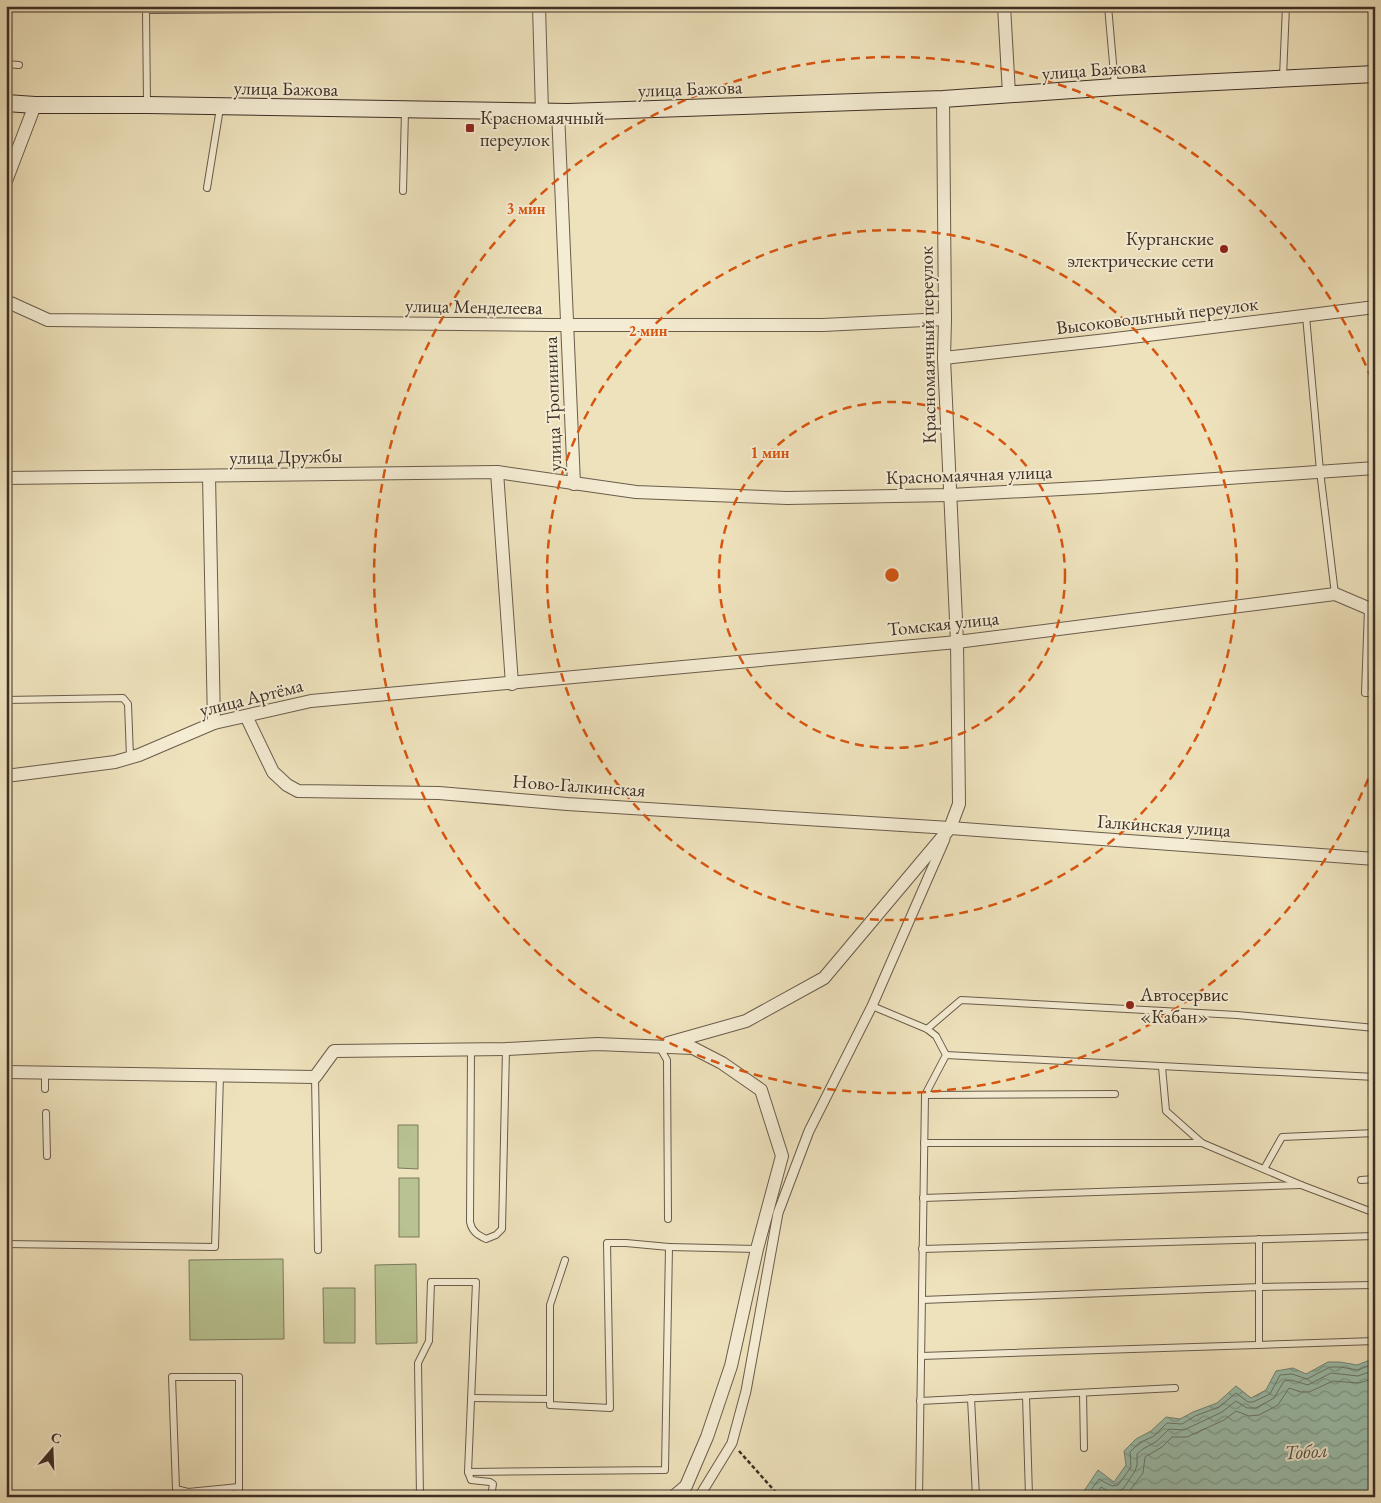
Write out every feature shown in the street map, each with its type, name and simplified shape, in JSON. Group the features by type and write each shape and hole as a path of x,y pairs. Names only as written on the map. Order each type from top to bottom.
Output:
{"main road":[{"name":"улица Бажова","path":"6,103 35,105 147,105 550,112 943,99 1115,87 1375,74"}],"street":[{"name":"улица Тропинина","path":"539,6 550,112 567,325 569,483"},
{"path":"1004,6 1009,94"},
{"name":"Красномаячный переулок","path":"656,1046 746,1022 824,978 950,828 959,804 957,642 944,358 943,99"},
{"path":"6,181 35,105"},
{"name":"улица Менделеева","path":"6,300 48,320 567,325 822,325 945,319"},
{"name":"Высоковольтный переулок","path":"944,358 1375,307"},
{"name":"Красномаячная улица","path":"569,483 636,492 787,498 950,496 1375,468"},
{"path":"497,472 512,684"},
{"name":"улица Дружбы","path":"6,478 497,472 569,483"},
{"path":"209,476 214,723"},
{"path":"1335,594 1371,610"},
{"name":"Томская улица","path":"512,684 957,642 1335,594"},
{"name":"улица Артёма","path":"6,776 115,762 214,723 311,701 363,695 512,684"},
{"name":"Ново-Галкинская","path":"246,716 273,772 287,785 298,791 439,793 567,804 950,828"},
{"path":"699,1497 732,1443 746,1391 778,1213 808,1131 872,1006 950,828"},
{"name":"Галкинская улица","path":"950,828 1375,859"},
{"path":"6,1072 315,1077 334,1051 506,1049 597,1044 692,1048 722,1063 761,1090 782,1156 757,1249 731,1366 707,1437 686,1486 674,1497"}],"lane":[{"path":"147,105 146,10 428,8 428,6"},
{"path":"1108,6 1115,87"},
{"path":"1283,78 1286,6"},
{"path":"6,64 19,65"},
{"path":"207,188 220,106"},
{"path":"403,191 405,110"},
{"path":"1306,316 1320,471 1335,594"},
{"path":"1371,610 1365,693 1375,693"},
{"path":"6,700 123,698 128,704 130,757"},
{"path":"927,1028 961,1000 1236,1015 1375,1028"},
{"path":"872,1006 927,1028 936,1036 946,1056"},
{"path":"656,1046 662,1050 667,1060 668,1219"},
{"path":"471,1048 470,1222 472,1229 486,1239 496,1235 502,1229 506,1049"},
{"path":"946,1056 1375,1077"},
{"path":"919,1497 925,1095 946,1056"},
{"path":"1162,1067 1166,1111 1202,1143 1301,1185 1375,1213"},
{"path":"45,1073 45,1089"},
{"path":"6,1244 215,1246 220,1076"},
{"path":"315,1077 318,1250"},
{"path":"925,1095 1115,1094"},
{"path":"46,1113 47,1156"},
{"path":"1264,1169 1282,1137 1375,1133"},
{"path":"924,1143 1202,1143"},
{"path":"1361,1180 1375,1179"},
{"path":"923,1198 1301,1185"},
{"path":"922,1249 1375,1236"},
{"path":"1259,1239 1259,1345"},
{"path":"564,1260 550,1305 550,1405 610,1408 607,1244 626,1243 669,1247 757,1249"},
{"path":"468,1472 664,1470 669,1247"},
{"path":"420,1497 418,1363 429,1341 431,1282 476,1282 468,1472 471,1480 493,1484 492,1497"},
{"path":"922,1300 1260,1287 1375,1285"},
{"path":"921,1356 1375,1341"},
{"path":"239,1487 188,1495 176,1489 172,1377 239,1377 240,1497"},
{"path":"920,1401 1175,1388"},
{"path":"1083,1393 1084,1448"},
{"path":"1026,1396 1029,1496"},
{"path":"471,1398 550,1399"},
{"path":"971,1398 976,1497"}],"path":[{"path":"732,1443 780,1497"}],"shaded area":[{"path":"398,1125 418,1125 418,1169 398,1168"},
{"path":"399,1178 419,1178 419,1237 399,1237"},
{"path":"283,1259 284,1339 190,1340 189,1260"},
{"path":"416,1264 417,1343 376,1344 375,1265"},
{"path":"323,1288 355,1288 355,1343 324,1343"}],"water":[{"name":"Тобол","path":"1375,1358 1375,1497 1080,1497 1098,1470 1114,1482 1126,1465 1124,1451 1136,1439 1151,1431 1166,1417 1180,1419 1217,1403 1236,1386 1251,1398 1266,1390 1276,1371 1293,1368 1306,1374 1328,1362 1357,1365"}],"place":[{"name":"Красномаячный переулок","path":"470,128"},
{"name":"Курганские электрические сети","path":"1224,249"},
{"name":"Автосервис «Кабан»","path":"1130,1005"}]}
